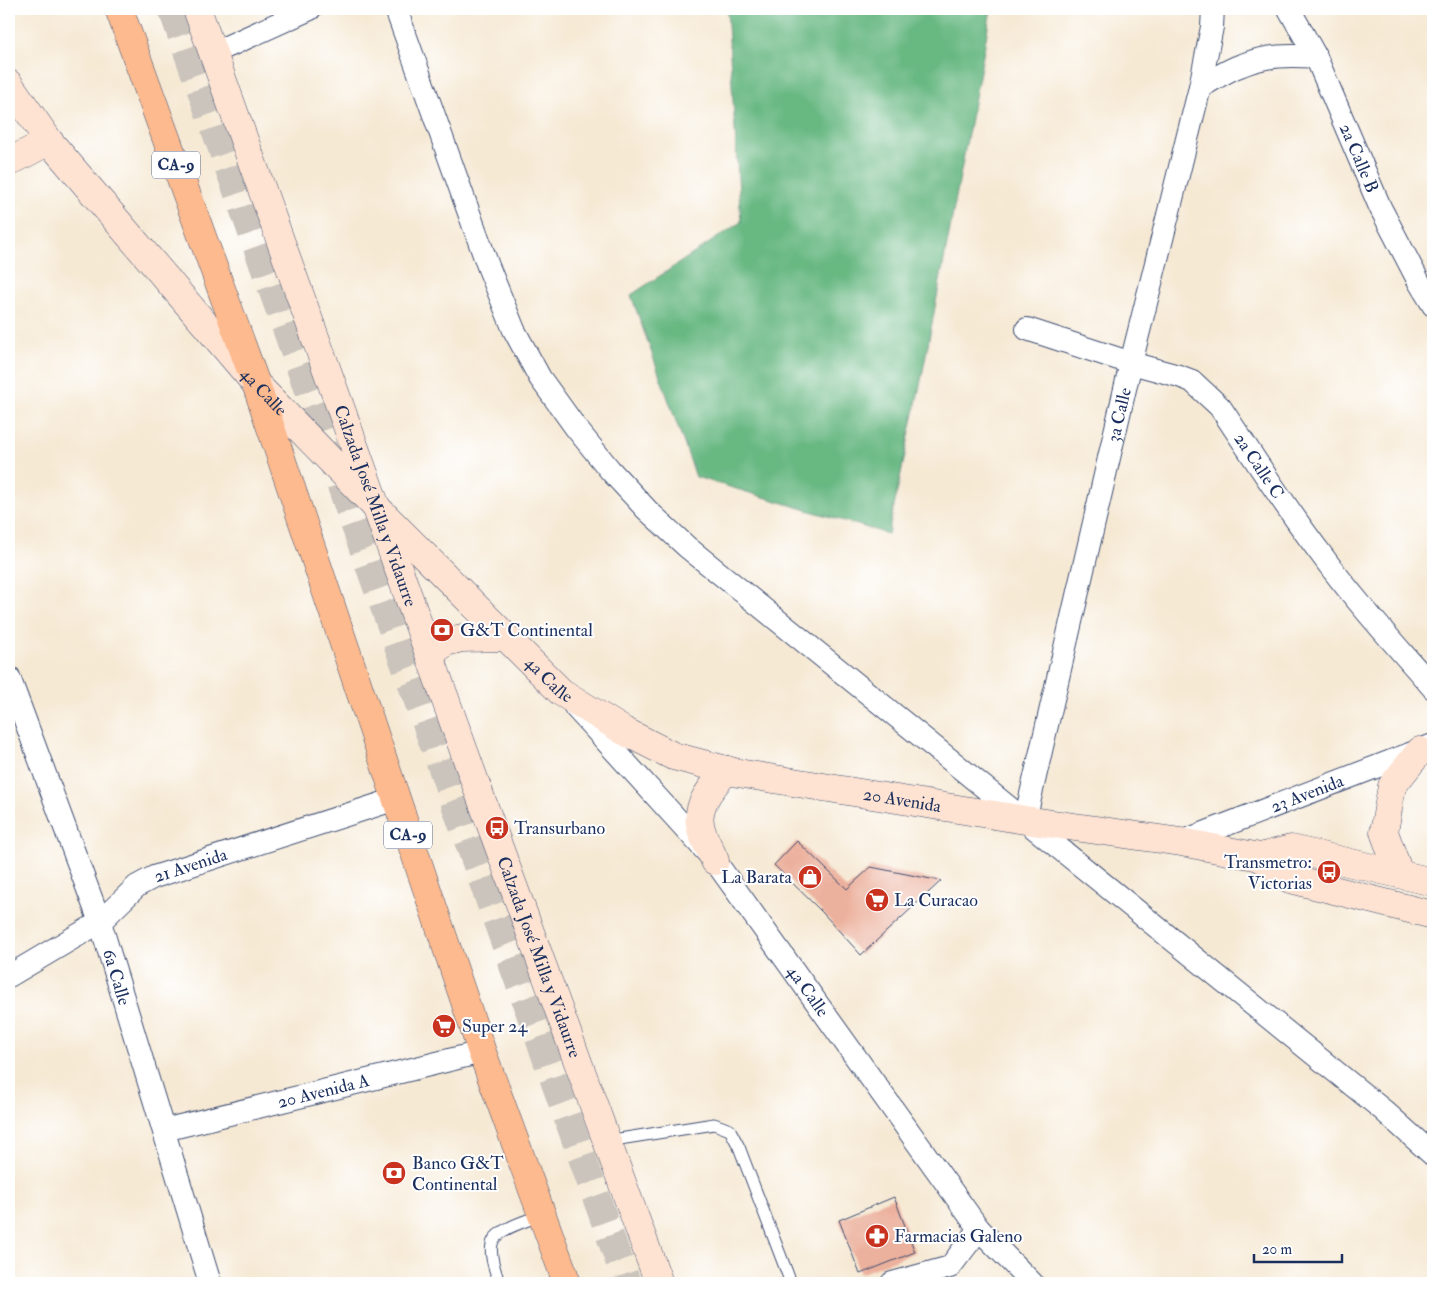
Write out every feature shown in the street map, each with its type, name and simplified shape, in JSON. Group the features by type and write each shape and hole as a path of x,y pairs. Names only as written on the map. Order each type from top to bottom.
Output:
{"highway":[{"name":"CA-9","path":"119,9 256,384 482,1052 567,1283"}],"main road":[{"name":"Calzada José Milla y Vidaurre","path":"198,9 478,790 659,1283"},
{"name":"4a Calle","path":"9,84 49,141 256,384 561,692"},
{"path":"9,162 49,141"},
{"path":"430,654 446,642 462,638 506,637"},
{"name":"20 Avenida","path":"561,692 624,731 673,756 728,770 1025,820 1180,842 1260,857 1291,849 1433,882"},
{"path":"1399,873 1384,832 1392,786 1427,748"},
{"path":"715,862 700,829 698,814 712,786 728,770"},
{"name":"20 Avenida","path":"1260,857 1290,879 1433,915"}],"street":[{"path":"213,53 310,9"},
{"path":"396,9 488,266 514,330 540,378 576,428 610,470 647,510 687,547 1383,1110 1433,1155"},
{"name":"3a Calle","path":"1025,820 1131,363 1200,87 1212,27 1213,9"},
{"name":"2a Calle B","path":"1289,9 1316,57 1380,207 1433,305"},
{"path":"1200,87 1240,65 1259,59 1289,55 1316,57"},
{"name":"2a Calle C","path":"1027,329 1192,381 1220,407 1292,516 1344,584 1433,688"},
{"name":"6a Calle","path":"9,677 100,922 210,1283"},
{"name":"4a Calle","path":"561,692 715,862 978,1229 1032,1283"},
{"name":"23 Avenida","path":"1180,842 1427,748"},
{"name":"21 Avenida","path":"9,976 100,922 137,886 154,877 396,799"},
{"name":"20 Avenida A","path":"164,1130 482,1052"},
{"path":"892,1283 950,1275 978,1229"}],"lane":[{"path":"607,1141 714,1124 730,1130 739,1147 792,1283"},
{"path":"499,1283 492,1255 492,1243 500,1233 542,1215"}],"green space":[{"path":"727,9 991,9 922,376 888,534 696,477 631,295 741,222"}],"building":[{"name":"La Curacao","path":"797,841 847,889 871,867 941,881 861,955 822,912 774,865"},
{"name":"Farmacias Galeno","path":"894,1197 915,1252 860,1274 839,1220"}],"tunnel":[{"path":"172,9 350,512 627,1283"}],"place":[{"name":"G&T Continental","path":"442,630"},
{"name":"Transurbano","path":"497,828"},
{"name":"Transmetro: Victorias","path":"1329,872"},
{"name":"La Barata","path":"810,877"},
{"name":"La Curacao","path":"877,900"},
{"name":"Super 24","path":"444,1026"},
{"name":"Banco G&T Continental","path":"394,1173"},
{"name":"Farmacias Galeno","path":"877,1236"}]}
